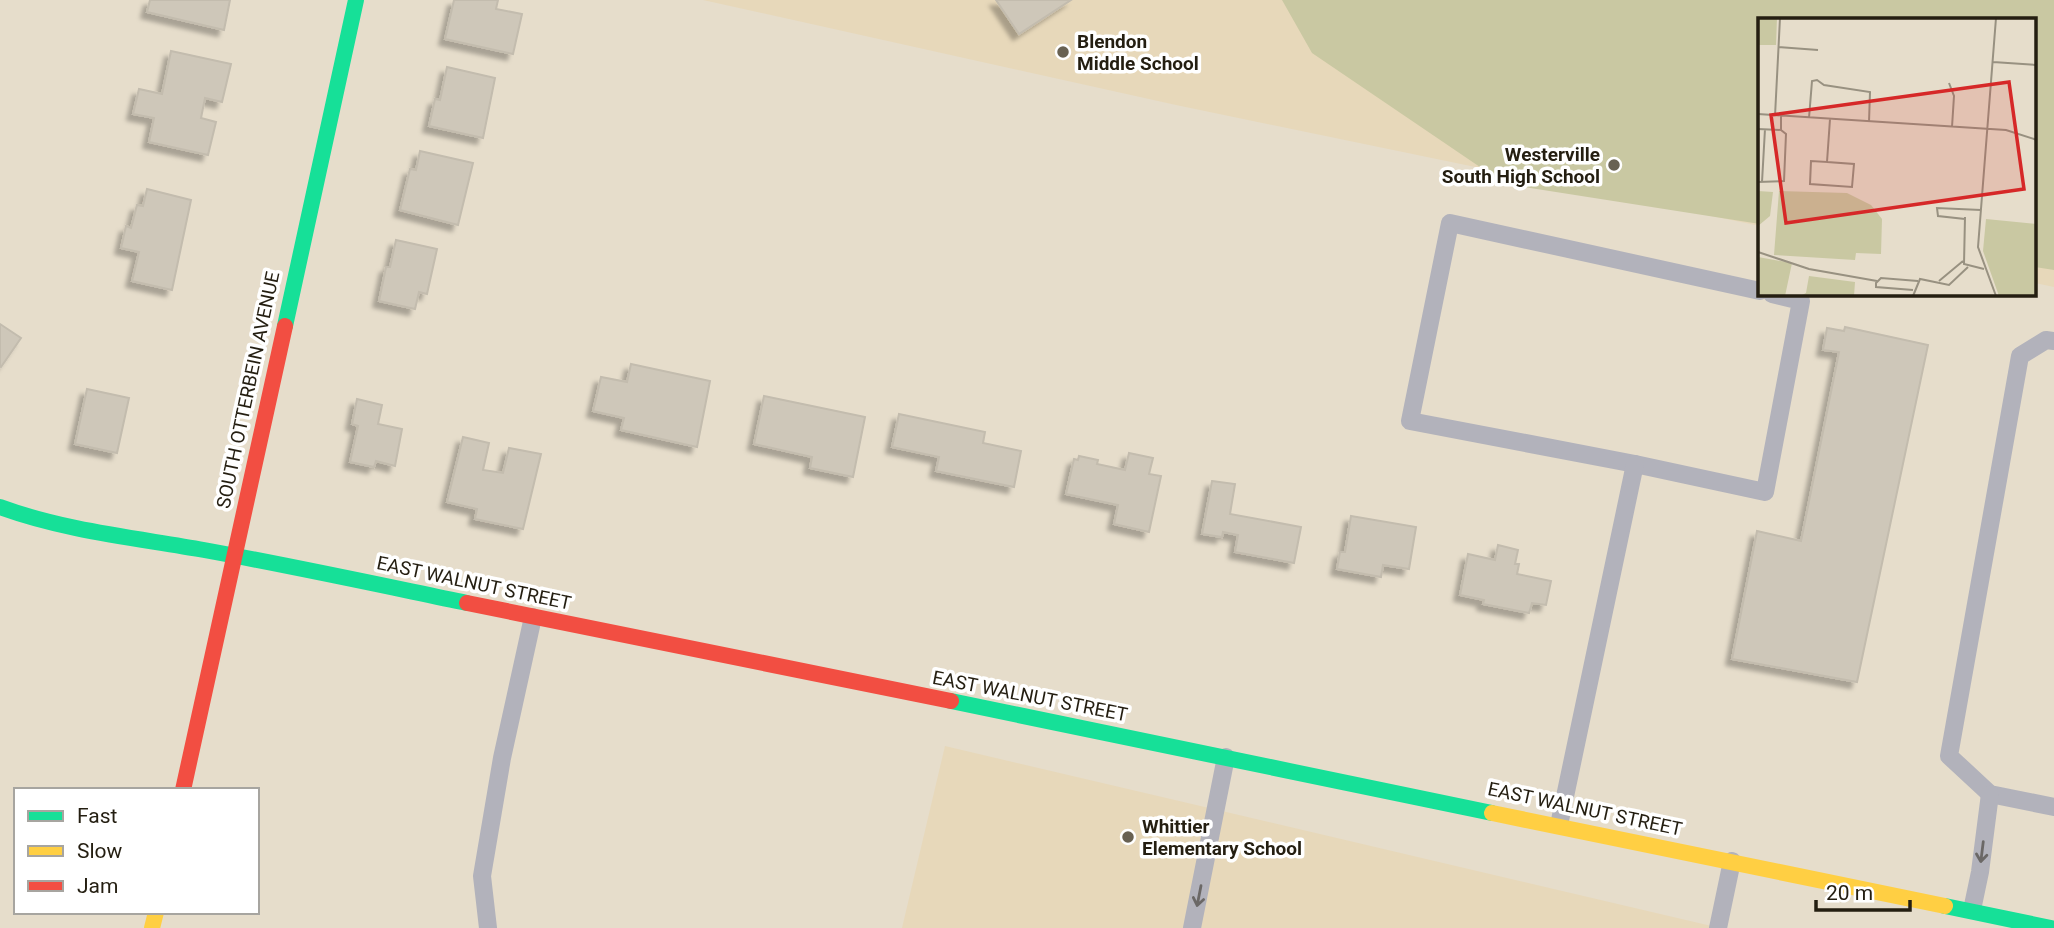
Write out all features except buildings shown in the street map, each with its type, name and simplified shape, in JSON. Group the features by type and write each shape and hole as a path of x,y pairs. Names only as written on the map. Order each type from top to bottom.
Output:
{"main road":[{"name":"SOUTH OTTERBEIN AVENUE","path":"183,788 356,0"},
{"name":"EAST WALNUT STREET","path":"0,507 74,527 235,556 1226,757 2051,928"}],"lane":[{"path":"1758,292 1450,223 1410,421 1765,492 1801,300 1782,296"},
{"path":"2054,341 2046,340 2020,356 1949,756 1990,794 2054,807"},
{"path":"1559,825 1635,464"},
{"path":"488,928 482,876 502,758 533,617"},
{"path":"1192,928 1226,757"},
{"path":"1972,910 1990,794"},
{"path":"1718,928 1732,861"}],"shaded area":[{"name":"Westerville South High School","path":"703,0 2054,0 2054,287 2036,283 2036,18 1758,18 1758,226 1176,105"},
{"name":"Whittier Elementary School","path":"945,746 1720,928 902,928"}],"green space":[{"name":"Westerville South High School","path":"1282,0 2054,0 2054,270 2036,267 2036,18 1758,18 1758,224 1505,184 1312,53"}],"traffic: fast":[{"path":"285,326 356,0"},
{"path":"0,507 75,528 237,556 467,603"},
{"path":"951,701 1492,813"},
{"path":"1945,906 2051,928"}],"traffic: slow":[{"path":"1492,813 1945,906"},
{"path":"152,928 156,914"}],"traffic: jam":[{"path":"183,788 285,326"},
{"path":"467,603 951,701"}],"place":[{"name":"Blendon Middle School","path":"1063,52"},
{"name":"Westerville South High School","path":"1614,165"},
{"name":"Whittier Elementary School","path":"1128,837"}]}
